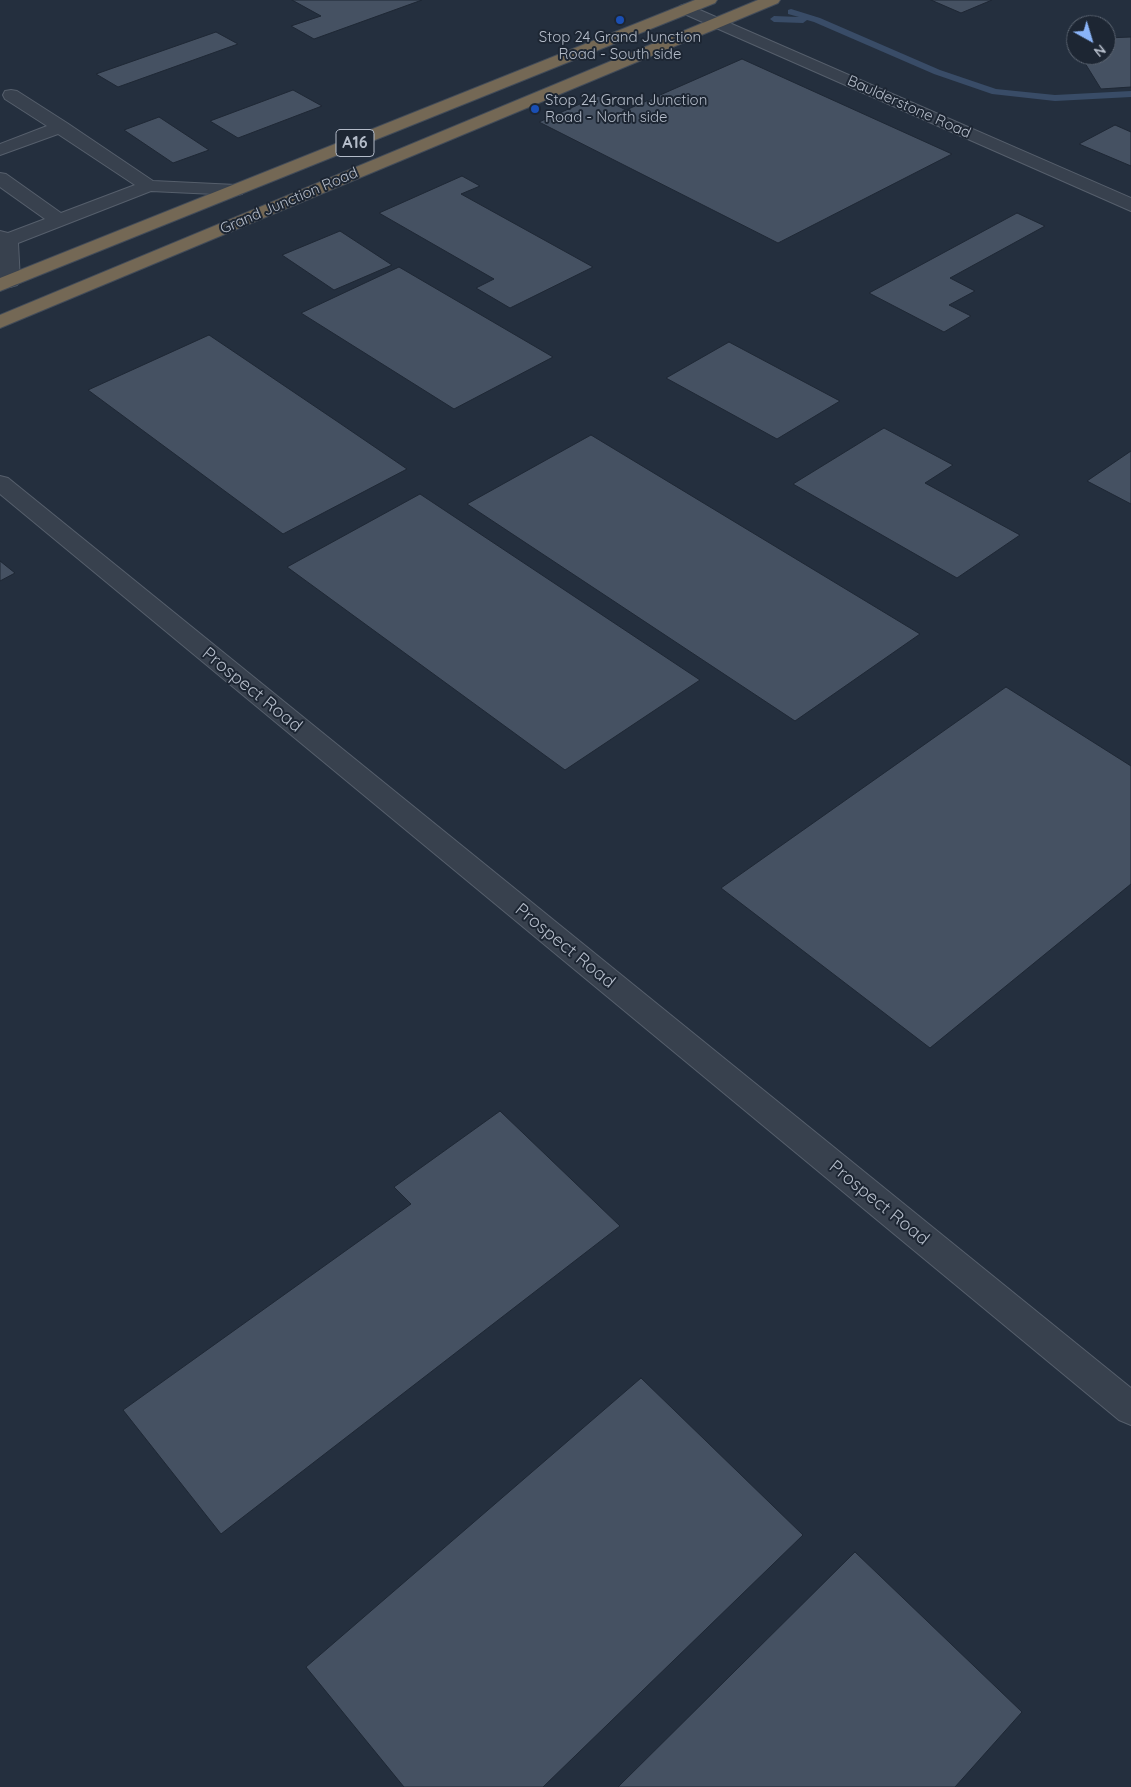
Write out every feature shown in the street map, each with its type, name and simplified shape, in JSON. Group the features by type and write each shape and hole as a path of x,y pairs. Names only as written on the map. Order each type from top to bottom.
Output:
{"highway":[{"name":"Grand Junction Road","path":"5,283 709,0"},
{"name":"Grand Junction Road","path":"0,322 772,0"}],"street":[{"name":"Baulderstone Road","path":"686,9 1131,206"},
{"path":"6,95 61,127 149,186"},
{"path":"0,150 61,127"},
{"path":"3,184 59,220"},
{"path":"5,283 4,247 59,220 149,186 236,190"},
{"name":"Prospect Road","path":"0,483 1131,1409"}],"building":[{"path":"292,0 422,0 314,39 291,26 321,16"},
{"path":"931,0 992,0 961,13"},
{"path":"216,32 238,44 118,87 96,74"},
{"path":"1131,37 1131,87 1101,89 1086,65 1116,65 1116,38"},
{"path":"742,59 952,154 778,243 539,122 598,96 626,110"},
{"path":"293,90 322,106 238,138 210,121"},
{"path":"159,117 209,150 173,163 124,130"},
{"path":"1115,125 1131,132 1131,166 1079,144"},
{"path":"462,176 480,186 461,194 593,267 510,308 476,288 494,279 379,213"},
{"path":"1017,213 1045,226 950,278 975,291 949,305 971,316 944,332 869,293"},
{"path":"340,231 392,265 334,290 282,255"},
{"path":"399,267 553,357 454,409 301,313"},
{"path":"209,335 407,469 283,534 88,390"},
{"path":"729,342 840,401 777,439 666,378"},
{"path":"884,428 953,465 925,483 1020,535 957,578 793,484"},
{"path":"591,435 920,634 795,721 467,504"},
{"path":"1131,451 1131,504 1087,481"},
{"path":"420,494 700,680 565,770 287,567"},
{"path":"0,561 15,573 0,581"},
{"path":"1006,687 1131,766 1131,884 930,1048 721,888"},
{"path":"500,1111 620,1226 221,1534 123,1410 411,1204 394,1187"},
{"path":"641,1378 803,1535 543,1787 404,1787 306,1667"},
{"path":"855,1552 1022,1712 955,1787 618,1787"}],"waterway":[{"path":"791,12 817,20 937,72 995,92 1055,98 1131,94"},
{"path":"774,19 803,20"}],"place":[{"name":"Stop 24 Grand Junction Road - South side","path":"620,20"},
{"name":"Stop 24 Grand Junction Road - North side","path":"535,109"}]}
